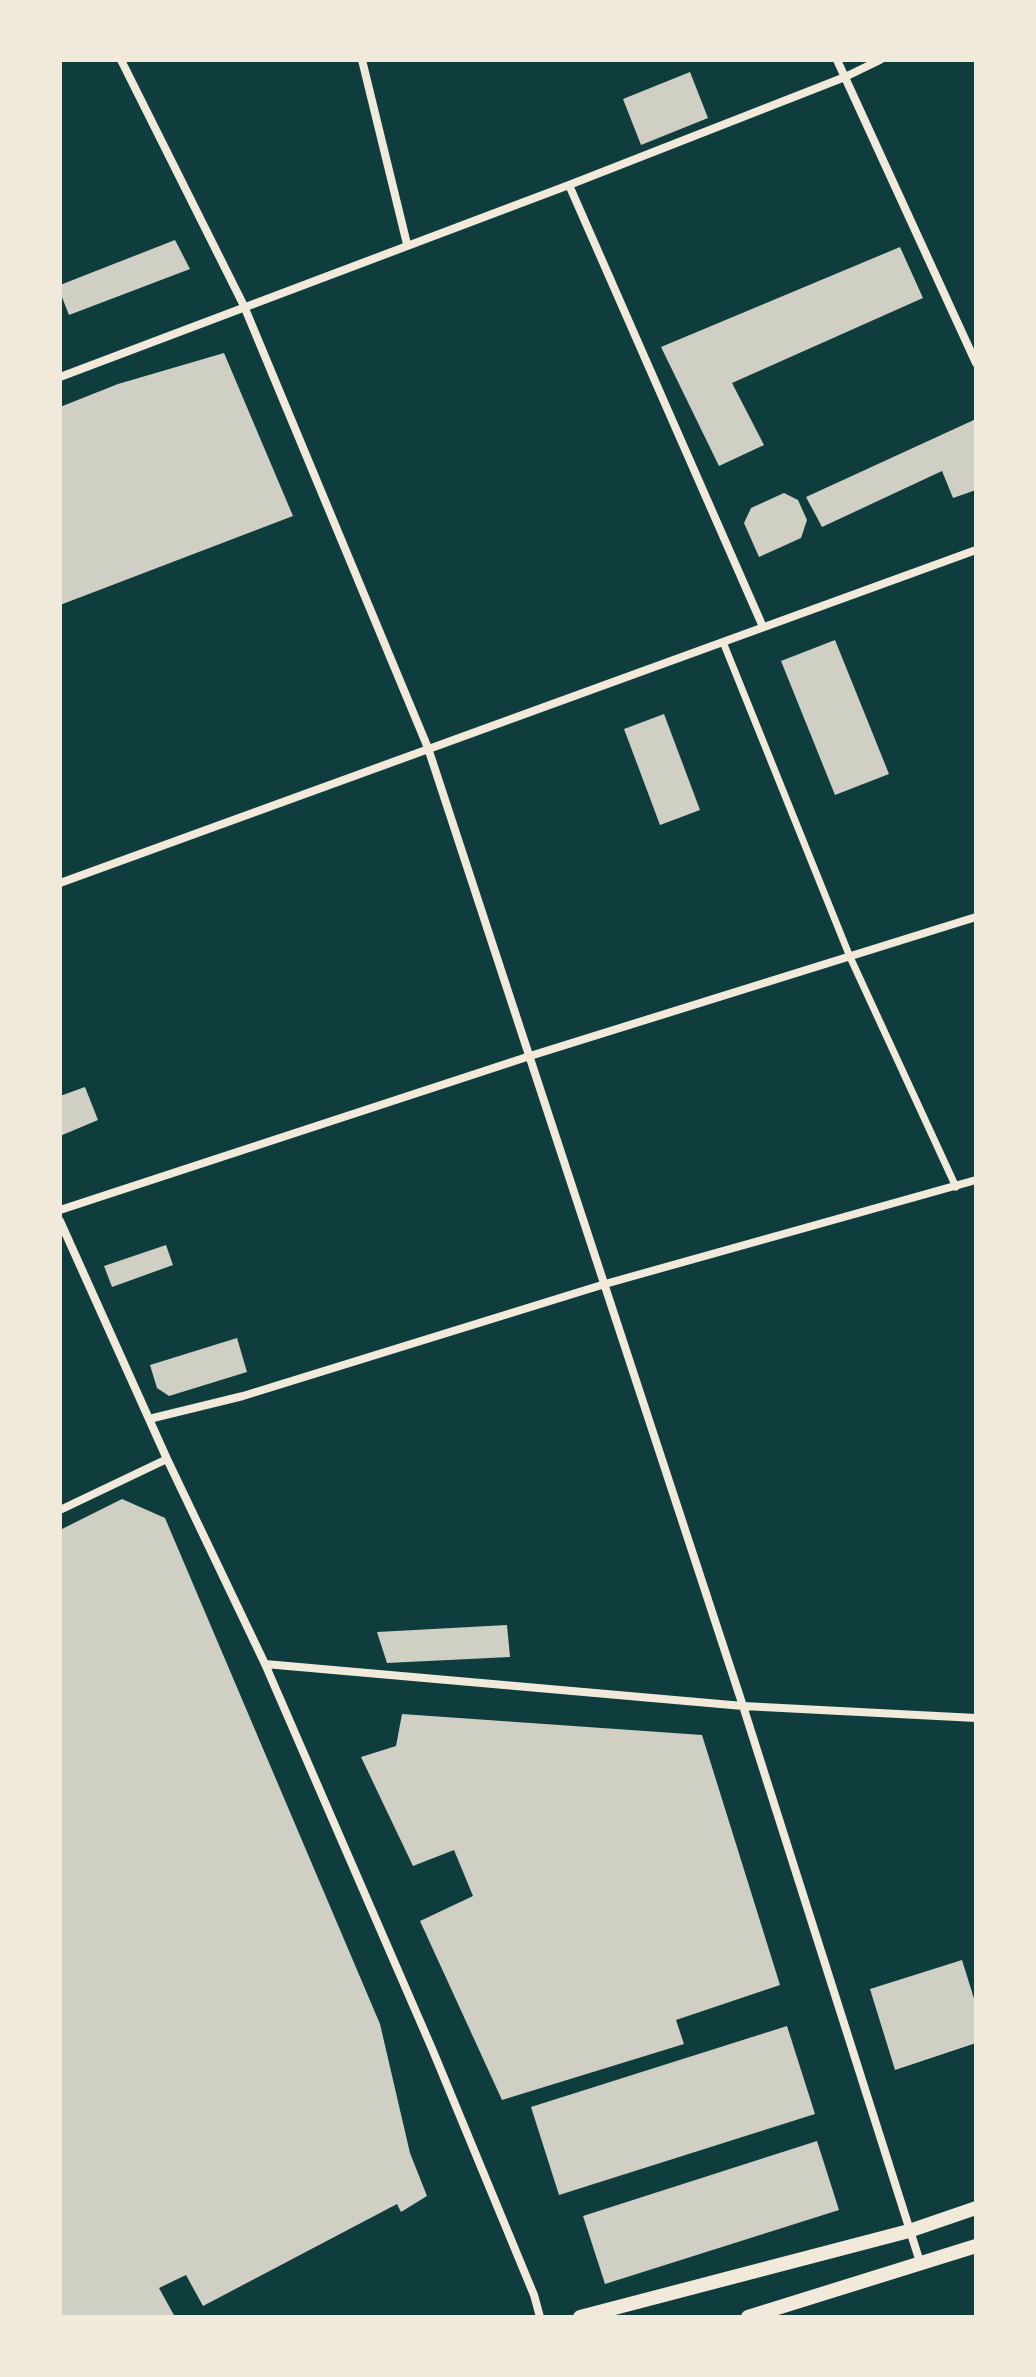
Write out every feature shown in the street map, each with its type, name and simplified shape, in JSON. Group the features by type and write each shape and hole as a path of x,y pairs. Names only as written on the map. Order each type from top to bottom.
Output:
{"street":[{"path":"121,60 244,306 428,748 743,1706 920,2262"},
{"path":"362,60 407,244"},
{"path":"837,60 976,363"},
{"path":"60,377 569,185 845,77 880,60"},
{"path":"569,185 763,627"},
{"path":"60,883 976,550"},
{"path":"723,642 850,957 956,1187"},
{"path":"60,1210 530,1056 976,917"},
{"path":"149,1419 243,1396 605,1284 975,1183"},
{"path":"60,1221 167,1459 265,1664 433,2051 534,2295 540,2317"},
{"path":"60,1510 167,1459"},
{"path":"265,1664 743,1706 976,1718"},
{"path":"580,2317 909,2231 976,2208"},
{"path":"748,2317 976,2246"}],"building":[{"path":"690,72 708,118 641,145 623,99"},
{"path":"175,240 190,269 69,315 60,285"},
{"path":"900,247 923,298 732,383 764,445 719,466 661,347"},
{"path":"224,353 293,516 60,605 60,407 118,384"},
{"path":"976,419 976,490 953,498 942,471 822,527 806,497"},
{"path":"784,493 798,500 807,520 801,538 759,557 744,523 751,508"},
{"path":"835,640 889,774 835,795 781,661"},
{"path":"664,714 700,810 660,825 624,729"},
{"path":"85,1087 98,1120 60,1136 60,1096"},
{"path":"166,1245 173,1265 112,1287 104,1266"},
{"path":"237,1338 247,1372 169,1396 157,1388 150,1365"},
{"path":"122,1499 165,1518 380,2024 410,2153 427,2196 401,2212 397,2204 203,2306 186,2275 159,2288 175,2317 60,2317 60,1530"},
{"path":"507,1625 510,1657 387,1663 377,1632"},
{"path":"402,1714 702,1735 780,1985 676,2020 684,2044 502,2100 420,1921 473,1896 454,1850 413,1866 361,1757 396,1746"},
{"path":"962,1960 976,2005 976,2043 895,2070 870,1989"},
{"path":"787,2026 815,2114 559,2195 531,2107"},
{"path":"817,2141 839,2210 605,2284 583,2216"}]}
